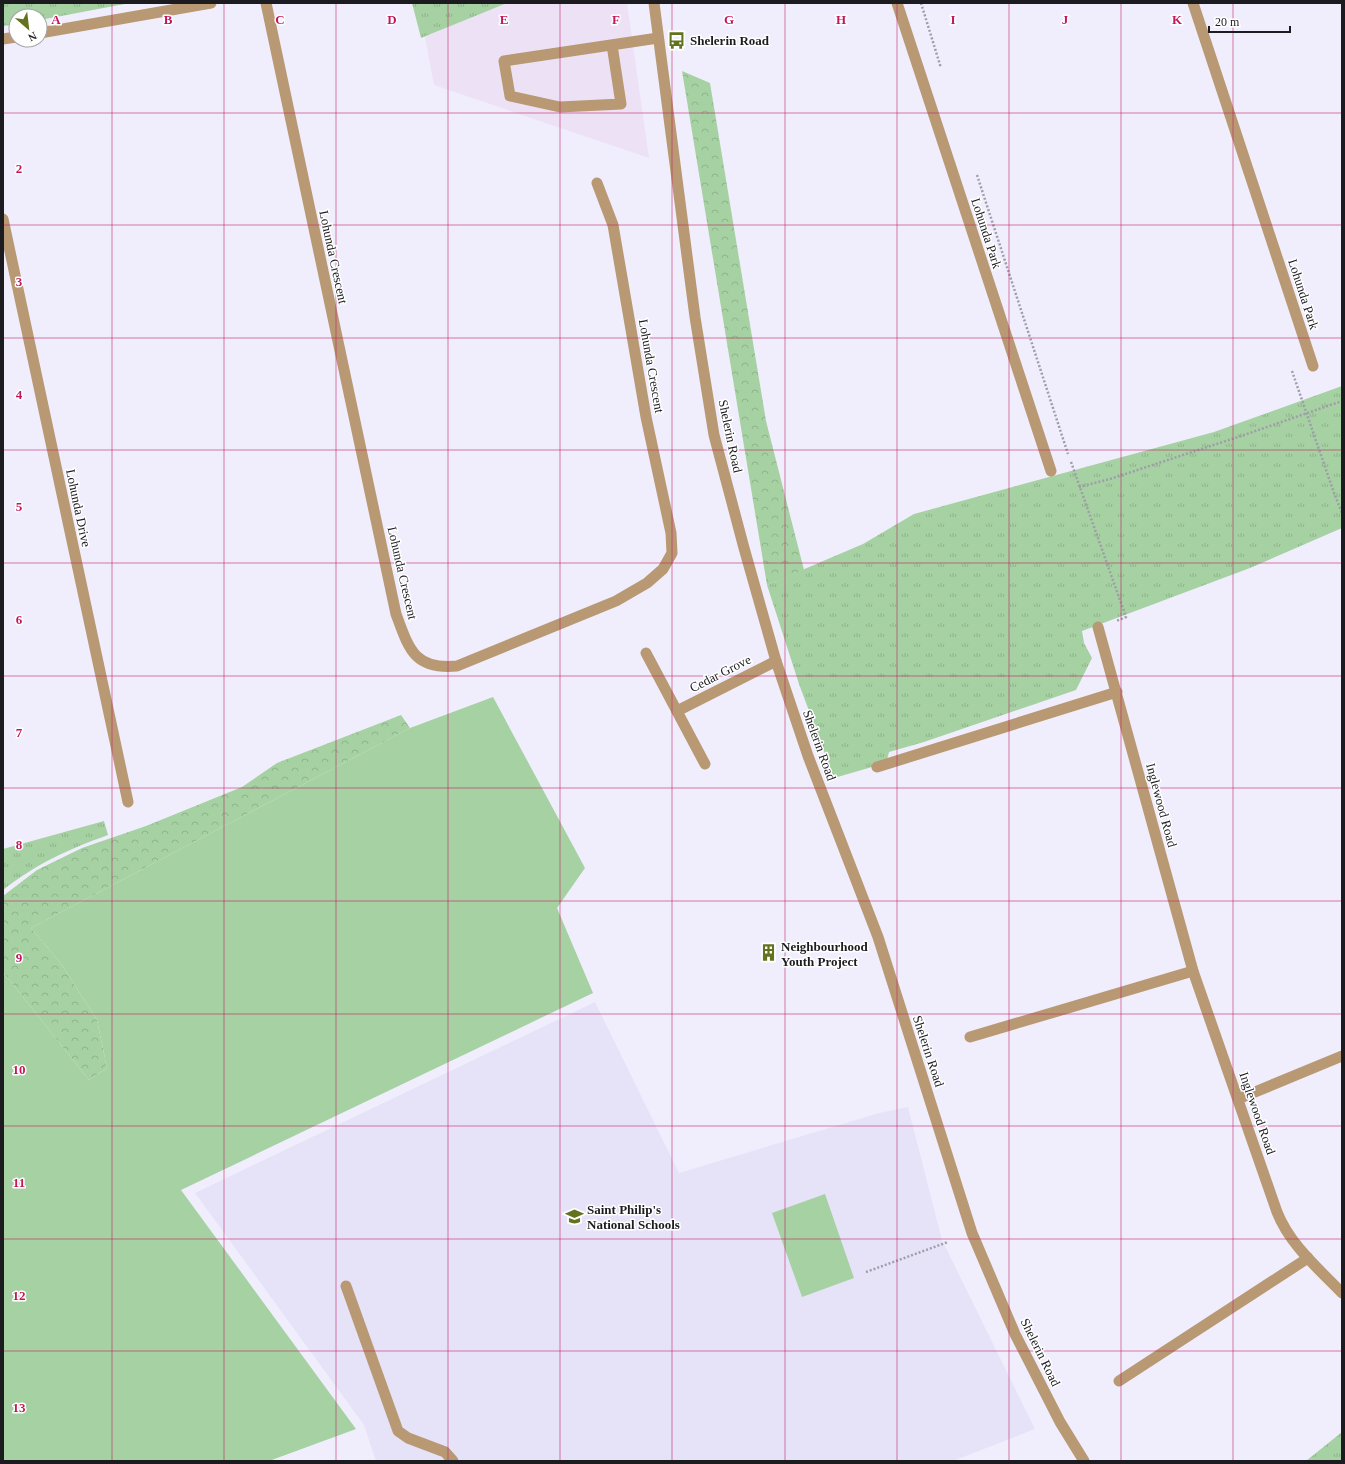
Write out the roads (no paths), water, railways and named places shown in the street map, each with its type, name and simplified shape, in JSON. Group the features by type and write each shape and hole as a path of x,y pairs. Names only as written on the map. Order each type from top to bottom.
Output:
{"street":[{"path":"48,32 212,3"},
{"name":"Lohunda Crescent","path":"266,3 396,614 412,651 422,662 430,665 443,668 457,666 616,601 647,583 663,569 672,553 671,533 646,417 613,225 597,183"},
{"name":"Shelerin Road","path":"654,3 695,317 714,435 776,661 808,756 878,938 972,1233 1015,1334 1060,1422 1084,1461"},
{"name":"Lohunda Park","path":"897,3 1051,471"},
{"name":"Lohunda Park","path":"1193,3 1313,366"},
{"path":"612,45 621,104 560,107 510,96 504,61 658,38"},
{"name":"Lohunda Drive","path":"3,219 128,802"},
{"name":"Inglewood Road","path":"1098,627 1193,971 1280,1218 1292,1239 1342,1293"},
{"path":"646,653 705,764"},
{"name":"Cedar Grove","path":"677,711 776,661"},
{"path":"877,766 1117,692"},
{"path":"970,1037 1193,971"},
{"path":"1238,1099 1342,1056"},
{"path":"1118,1381 1308,1258"},
{"path":"346,1286 398,1431 408,1438 446,1452 453,1461"}],"place":[{"name":"Shelerin Road","path":"677,40"},
{"name":"Neighbourhood Youth Project","path":"768,953"},
{"name":"Saint Philip's National Schools","path":"574,1216"}]}
